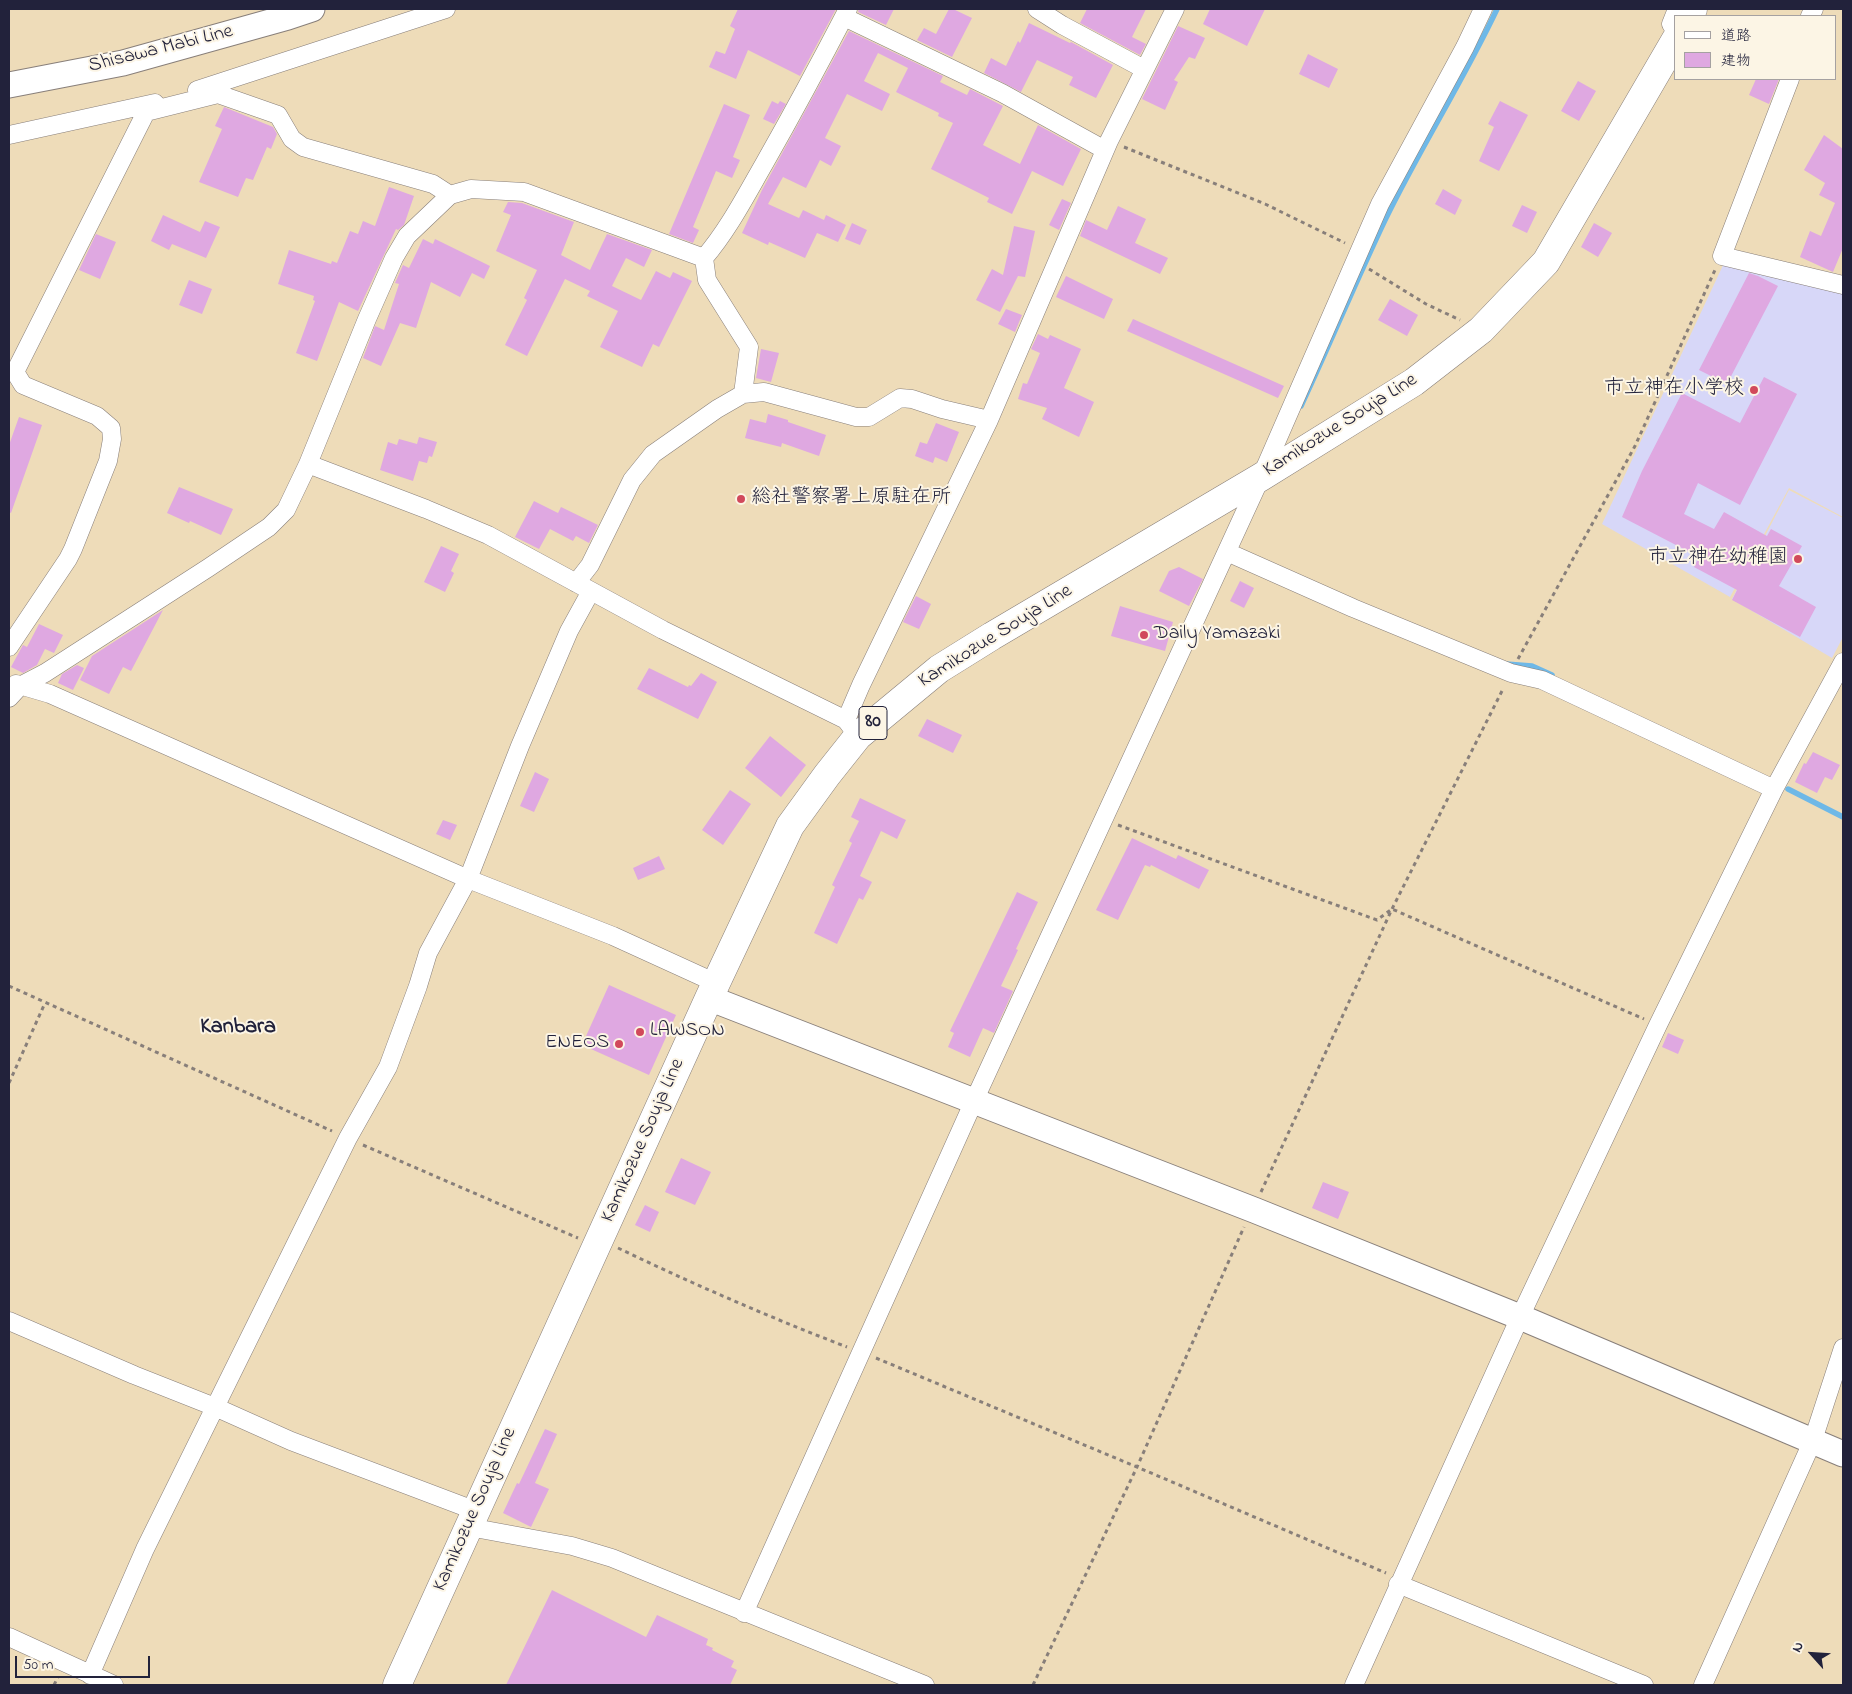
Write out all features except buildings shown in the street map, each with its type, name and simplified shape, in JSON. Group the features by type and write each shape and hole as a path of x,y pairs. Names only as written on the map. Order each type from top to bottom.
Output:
{"main road":[{"name":"Kamikozue Souja Line","path":"397,1685 712,990 790,826 827,775 852,728 939,669 992,636 1260,477 1414,382 1481,330 1546,262 1674,42"}],"street":[{"name":"Shisawa Mabi Line","path":"9,85 123,62 312,9"},
{"path":"9,135 144,107 446,9"},
{"path":"1037,9 1062,25 1144,69"},
{"path":"308,464 488,535 852,728 861,685 989,420 1107,146 1175,9"},
{"path":"744,1613 974,1101 1227,552 1380,204 1465,47 1483,9"},
{"path":"744,394 749,348 707,280 704,258 721,238 789,120 846,13 1107,146"},
{"path":"1674,16 1671,24 1674,29"},
{"path":"1790,80 1722,256 1843,285"},
{"path":"9,647 68,559 108,461 112,439 111,428 97,416 24,385 15,372 146,112 218,94 278,115 292,139 303,147 433,184 450,195"},
{"path":"12,688 45,673 92,643 269,527 286,510 308,464 394,258 408,236 450,195 471,189 524,192 704,258"},
{"path":"90,1675 145,1548 348,1138 388,1067 428,953 468,880 524,737 569,631 590,565 632,480 654,454 717,409 744,394 764,392 856,417 869,417 900,398 912,399 942,409 989,420"},
{"path":"1227,552 1354,608 1511,673 1542,680 1774,789"},
{"path":"1354,1685 1520,1317 1658,1026 1774,789 1843,662"},
{"path":"12,688 50,694 468,880 613,936 712,990 974,1101 1254,1210 1520,1317 1843,1454"},
{"path":"9,1321 473,1519 612,1558 924,1685"},
{"path":"1703,1685 1813,1440 1843,1348"},
{"path":"1399,1582 1644,1685"},
{"path":"9,1637 114,1685"}],"path":[{"path":"1107,146 1265,204 1344,242 1356,257 1374,273 1426,304 1481,330"},
{"path":"1034,1685 1137,1467 1239,1237 1254,1210 1392,909 1511,673 1635,446 1722,256"},
{"path":"1104,820 1377,920 1392,909"},
{"path":"1392,909 1658,1026"},
{"path":"9,986 348,1138 784,1323 861,1352 1137,1467 1399,1582"},
{"path":"9,1083 44,1003"}],"shaded area":[{"name":"市立神在小学校","path":"1725,261 1843,292 1843,517 1789,488 1730,597 1602,524"},
{"name":"市立神在幼稚園","path":"1789,490 1843,518 1843,637 1832,658 1732,599"}],"waterway":[{"path":"1301,406 1385,220 1497,9"},
{"path":"1506,664 1532,666 1552,675"},
{"path":"1788,789 1843,817"}],"place":[{"name":"市立神在小学校","path":"1754,390"},
{"name":"総社警察署上原駐在所","path":"741,499"},
{"name":"市立神在幼稚園","path":"1798,559"},
{"name":"Daily Yamazaki","path":"1144,635"},
{"name":"LAWSON","path":"640,1032"},
{"name":"ENEOS","path":"619,1044"}],"district":[{"name":"Kanbara","path":"238,1028"}]}
